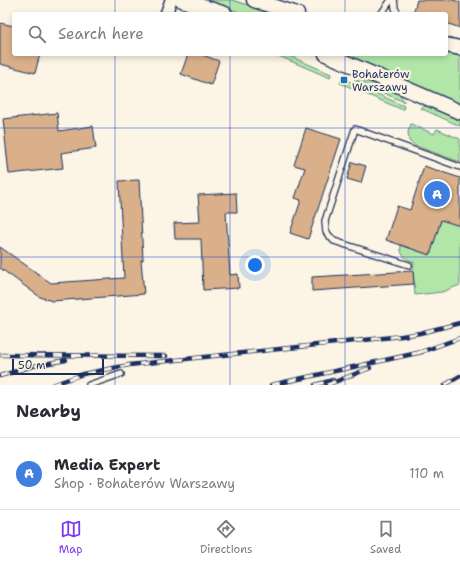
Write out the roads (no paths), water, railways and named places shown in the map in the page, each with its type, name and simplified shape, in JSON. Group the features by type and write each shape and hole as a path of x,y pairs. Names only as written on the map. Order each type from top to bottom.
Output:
{"street":[{"path":"167,12 171,0"},
{"path":"182,0 219,12"},
{"path":"254,0 291,12"},
{"path":"448,45 460,48"},
{"path":"331,56 460,112"}],"lane":[{"path":"382,12 391,0"},
{"path":"394,0 397,12"},
{"path":"409,264 334,241 326,232 325,221 355,129 460,167"},
{"path":"89,385 122,374"}],"railway":[{"path":"52,385 83,374 129,365 402,336 460,323"},
{"path":"418,353 460,338"},
{"path":"271,385 422,352"},
{"path":"0,355 166,356"},
{"path":"0,376 33,366 66,360"},
{"path":"327,385 370,368"},
{"path":"445,385 460,376"},
{"path":"315,385 333,380"}],"place":[{"name":"Bohaterów Warszawy","path":"344,80"},
{"name":"Media Expert","path":"437,194"}]}
